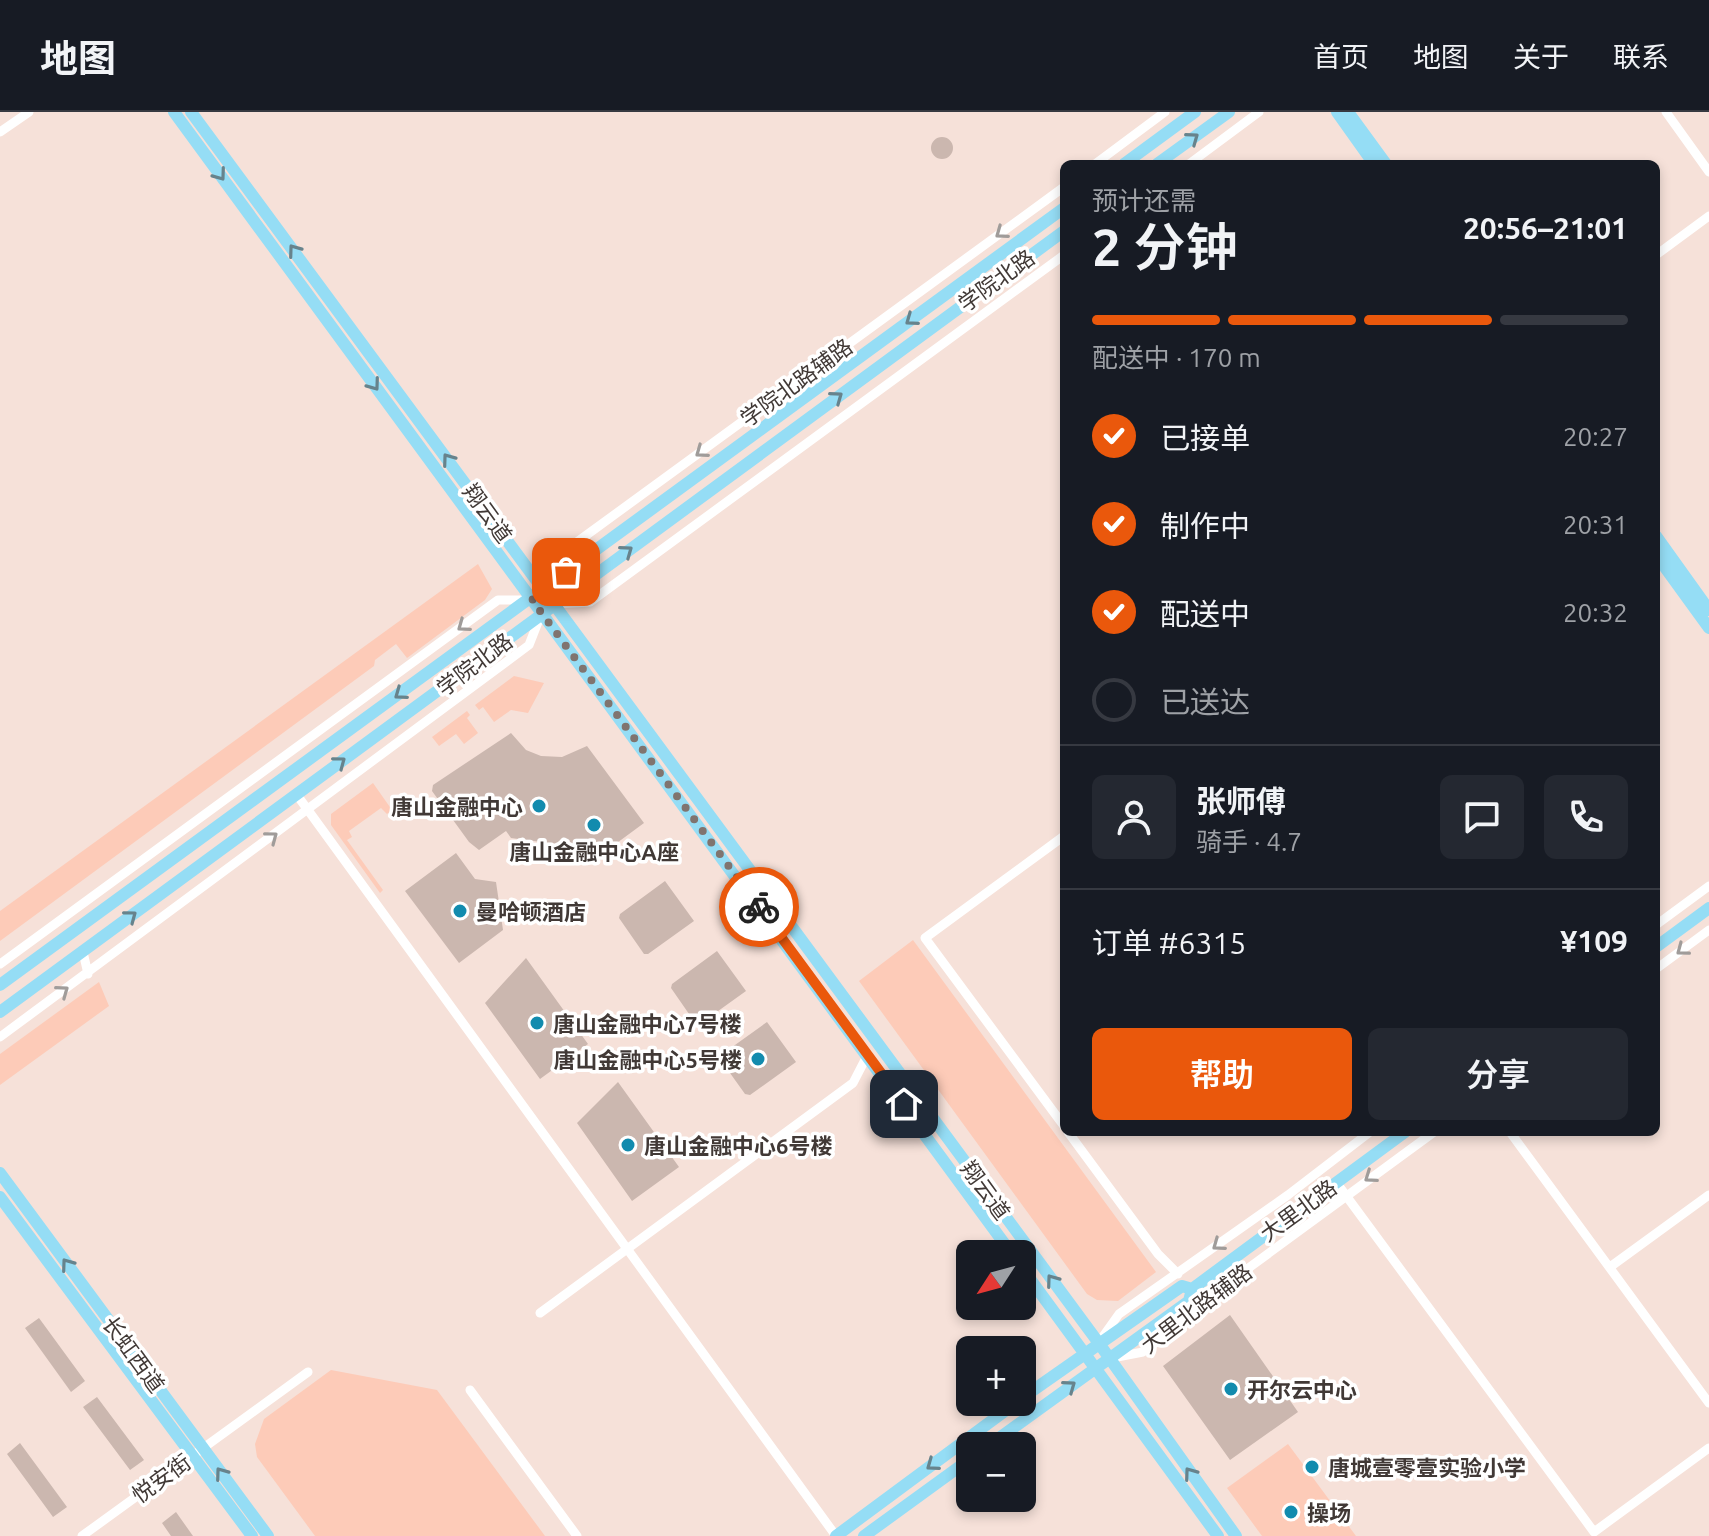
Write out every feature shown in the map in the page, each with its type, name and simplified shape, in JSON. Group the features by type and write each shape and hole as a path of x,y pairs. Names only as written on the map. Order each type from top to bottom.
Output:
{"main road":[{"name":"翔云道","path":"174,112 1002,1240"},
{"name":"翔云道","path":"191,112 1098,1342 1107,1359 1236,1536"},
{"path":"1129,160 1195,112"},
{"path":"1163,160 1229,112"},
{"path":"1337,112 1371,160"},
{"path":"1348,112 1383,160"},
{"name":"学院北路","path":"0,985 532,600 1060,211"},
{"name":"学院北路","path":"0,1012 1060,234"},
{"path":"983,267 993,282"},
{"path":"1660,542 1709,610"},
{"path":"1660,561 1709,628"},
{"path":"225,822 237,838"},
{"path":"1660,944 1709,908"},
{"name":"大里北路","path":"1007,1432 1189,1301 1192,1289 1399,1136"},
{"name":"长虹西道","path":"0,1173 252,1536"},
{"name":"长虹西道","path":"3,1206 197,1454 268,1536"},
{"name":"大里北路","path":"1036,1388 1182,1286 1192,1289"},
{"path":"1036,1288 1218,1536"},
{"path":"836,1536 998,1416"},
{"path":"864,1536 956,1469"}],"street":[{"path":"0,132 29,112"},
{"path":"1101,160 1165,112"},
{"path":"1194,160 1259,112"},
{"path":"1666,112 1709,172"},
{"path":"1134,136 1143,150"},
{"name":"学院北路辅路","path":"545,590 555,558 1060,190"},
{"path":"1660,252 1709,216"},
{"path":"973,253 983,267"},
{"path":"554,604 590,602 1060,258"},
{"path":"993,282 1005,298"},
{"path":"636,499 647,513"},
{"path":"0,964 498,600 532,600"},
{"path":"0,1037 529,645 541,612"},
{"path":"297,795 836,1536"},
{"path":"214,808 225,822"},
{"path":"237,838 249,854"},
{"path":"1060,839 925,938 1060,1121"},
{"path":"1660,922 1709,886"},
{"path":"1660,966 1709,930"},
{"path":"83,952 88,974"},
{"path":"540,1313 853,1083 868,1054"},
{"path":"1071,1136 1158,1254 1178,1274"},
{"name":"大里北路辅路","path":"1098,1342 1119,1314 1365,1136"},
{"name":"大里北路辅路","path":"1107,1359 1143,1352 1346,1195 1428,1136"},
{"path":"1513,1136 1709,1403"},
{"path":"1336,1182 1594,1532 1709,1448"},
{"path":"1610,1267 1709,1195"},
{"path":"197,1454 308,1372"},
{"path":"470,1390 577,1536"},
{"name":"悦安街","path":"82,1536 197,1454"},
{"name":"悦安街","path":"92,1536 197,1454"}],"shaded area":[{"path":"478,564 492,589 485,600 407,658 396,644 375,660 374,666 0,941 0,911"},
{"path":"514,676 544,683 528,713 511,710 494,722 483,707 479,710 475,705"},
{"path":"467,711 470,715 467,718 478,733 464,744 456,734 439,746 432,737"},
{"path":"373,783 392,810 387,814 381,808 349,831 352,837 347,840 383,890 380,893 331,825 331,814"},
{"path":"913,940 1156,1272 1118,1301 1097,1300 1087,1294 859,981"},
{"path":"99,982 109,1006 0,1085 0,1054"},
{"path":"331,1370 437,1390 545,1536 315,1536 257,1457 255,1444 264,1419"},
{"name":"操场","path":"1288,1444 1356,1536 1262,1536 1227,1488"}],"building":[{"path":"942,137 950,140 953,148 950,156 942,159 934,156 931,148 934,140"},
{"name":"唐山金融中心","path":"511,733 526,750 541,756 562,757 587,746 644,823 587,865 577,863 562,841 557,844 511,838 506,831 479,850 469,842 432,791 433,785"},
{"name":"曼哈顿酒店","path":"456,853 475,879 496,882 503,930 459,963 405,891"},
{"path":"665,881 694,921 644,954 619,918 620,914"},
{"path":"717,951 746,991 696,1024 671,988 672,984"},
{"name":"唐山金融中心7号楼","path":"526,958 588,1044 540,1079 485,1003"},
{"name":"唐山金融中心5号楼","path":"767,1022 796,1062 750,1095 745,1094 720,1059 721,1055"},
{"name":"唐山金融中心6号楼","path":"618,1082 679,1167 632,1201 577,1123"},
{"name":"开尔云中心","path":"1230,1315 1298,1412 1230,1460 1163,1366"},
{"path":"39,1318 85,1381 71,1392 25,1328"},
{"path":"97,1397 144,1460 130,1470 83,1407"},
{"path":"20,1443 67,1507 53,1517 7,1454"},
{"path":"176,1512 193,1536 171,1536 162,1523"}],"way so far":[{"path":"566,572 532,600 759,907"}],"place":[{"name":"唐山金融中心","path":"539,806"},
{"name":"唐山金融中心A座","path":"594,825"},
{"name":"曼哈顿酒店","path":"460,911"},
{"name":"唐山金融中心7号楼","path":"537,1023"},
{"name":"唐山金融中心5号楼","path":"758,1059"},
{"name":"唐山金融中心6号楼","path":"628,1145"},
{"name":"开尔云中心","path":"1231,1389"},
{"name":"唐城壹零壹实验小学","path":"1312,1467"},
{"name":"操场","path":"1291,1512"}],"route":[{"path":"759,907 904,1104"}]}
